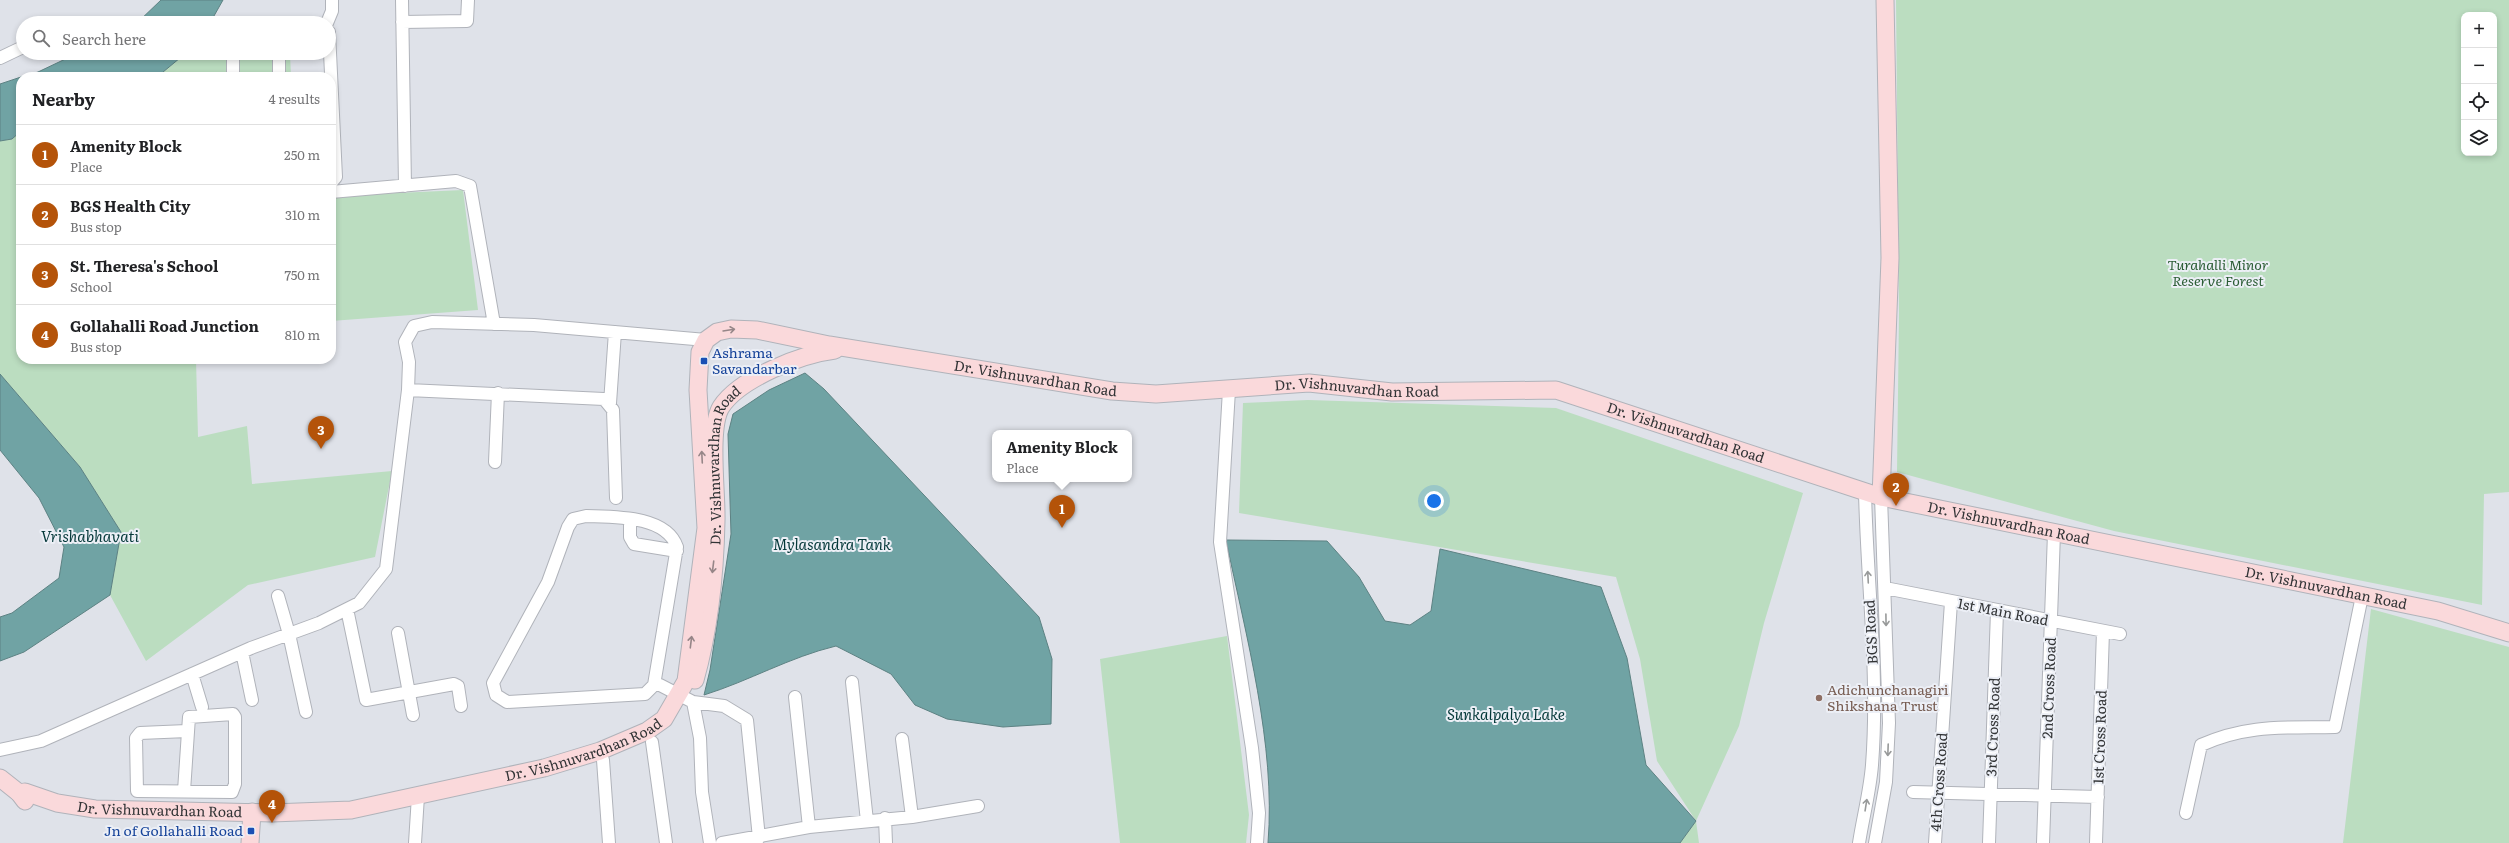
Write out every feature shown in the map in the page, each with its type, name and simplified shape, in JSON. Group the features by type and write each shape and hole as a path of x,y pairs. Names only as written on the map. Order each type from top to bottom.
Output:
{"main road":[{"path":"1881,497 1880,473 1890,258 1885,0"},
{"name":"Dr. Vishnuvardhan Road","path":"418,802 544,768 600,751 637,736 664,719 686,698 686,681 706,528 698,390 700,352 706,340 717,332 731,329 757,330 849,348 1112,391 1156,394 1229,390 1310,383 1392,392 1556,390 1881,497 2438,611 2509,633"},
{"name":"Dr. Vishnuvardhan Road","path":"0,778 19,793 24,800 58,814 108,819 252,816 351,810 418,802 544,778 603,760 652,742 668,729 686,698 703,651 714,559 716,521 715,435 721,407 746,385 773,369 803,357 849,348"},
{"path":"1865,492 1880,473"},
{"name":"Dr. Vishnuvardhan Road","path":"19,793 25,792 57,802 95,809 252,816"},
{"path":"250,843 252,816"}],"street":[{"path":"331,16 332,0"},
{"path":"402,0 405,186"},
{"path":"402,22 467,21 468,0"},
{"path":"0,58 16,50"},
{"path":"233,60 233,72"},
{"path":"279,60 279,72"},
{"path":"330,60 330,72"},
{"path":"336,192 456,181 470,186 494,324"},
{"path":"0,750 42,741 242,652 319,623 360,603 386,569 408,390 409,362 405,342 414,326 432,322 494,324 706,340"},
{"path":"615,332 610,403 613,410 616,498"},
{"path":"408,390 596,398 610,403"},
{"path":"1229,390 1220,542 1252,748 1259,814 1257,843"},
{"path":"495,462 498,394"},
{"name":"BGS Road","path":"1859,843 1872,765 1873,676 1865,492"},
{"name":"BGS Road","path":"1875,843 1888,760 1886,588 1881,497"},
{"path":"586,516 616,517 630,520 647,523 666,531 674,538 677,551 654,685 645,694 507,702 496,696 493,683 548,582 568,527 574,519 586,516"},
{"path":"630,520 630,537 634,544 677,551"},
{"name":"2nd Cross Road","path":"2043,843 2054,533"},
{"name":"1st Main Road","path":"1886,588 2120,634"},
{"path":"278,596 290,634 306,712"},
{"path":"2186,813 2201,745 2226,734 2251,728 2335,726 2362,596"},
{"name":"4th Cross Road","path":"1935,843 1951,602"},
{"path":"347,609 366,700 454,684 458,686 461,706"},
{"name":"3rd Cross Road","path":"1989,843 1997,611"},
{"name":"1st Cross Road","path":"2096,843 2103,631"},
{"path":"398,633 414,715"},
{"path":"242,652 252,700"},
{"path":"192,674 202,707"},
{"path":"852,682 867,821"},
{"path":"654,685 660,685 686,698 724,706 747,720 758,838"},
{"path":"795,697 810,827"},
{"path":"686,698 700,738 702,792 710,843"},
{"path":"185,812 185,791 187,731 187,722 189,717 233,714 235,717 234,788 232,792 185,791 137,792 136,738 140,733 187,731"},
{"path":"902,739 912,817"},
{"path":"652,742 666,843"},
{"path":"603,760 609,843"},
{"path":"1913,792 2098,797"},
{"path":"414,843 418,802"},
{"path":"722,843 758,838 810,827 885,818 912,817 978,806"},
{"path":"885,818 886,843"}],"green space":[{"name":"Turahalli Minor Reserve Forest","path":"1896,0 2509,0 2509,492 2484,494 2482,605 2114,531 1897,472 1899,313"},
{"path":"178,60 290,60 291,72 163,72"},
{"path":"16,135 16,364 196,364 198,437 247,426 252,484 392,471 375,557 248,585 146,661 110,595 121,532 80,467 0,374 0,141 12,139"},
{"path":"463,190 478,310 336,321 336,196"},
{"path":"1308,400 1556,408 1803,493 1764,623 1739,726 1696,821 1657,761 1640,659 1616,577 1239,513 1243,403"},
{"path":"2371,609 2509,647 2509,843 2343,843"},
{"path":"1227,636 1249,815 1246,843 1120,843 1100,659"},
{"path":"1696,821 1699,843 1680,843"}],"water":[{"path":"161,0 223,0 214,16 144,16"},
{"path":"63,60 178,60 163,72 38,72"},
{"path":"16,79 16,135 12,139 0,141 0,84"},
{"name":"Mylasandra Tank","path":"805,373 824,389 1039,617 1052,659 1051,724 1003,727 947,719 915,705 891,674 836,646 802,656 704,695 710,670 731,534 728,434 733,414 769,390"},
{"name":"Vrishabhavati","path":"0,374 80,467 121,532 110,595 24,652 0,661 0,617 12,613 59,578 64,547 39,498 0,450"},
{"name":"Sunkalpalya Lake","path":"1226,540 1327,541 1359,577 1385,621 1410,625 1431,611 1440,549 1601,587 1627,658 1646,765 1696,821 1680,843 1268,843 1268,768 1264,729 1258,691"}],"place":[{"name":"Ashrama Savandarbar","path":"704,361"},
{"name":"St. Theresa's School","path":"321,449"},
{"name":"BGS Health City","path":"1896,506"},
{"name":"Amenity Block","path":"1062,528"},
{"name":"Adichunchanagiri Shikshana Trust","path":"1819,698"},
{"name":"Gollahalli Road Junction","path":"272,823"},
{"name":"Jn of Gollahalli Road","path":"251,831"}]}
